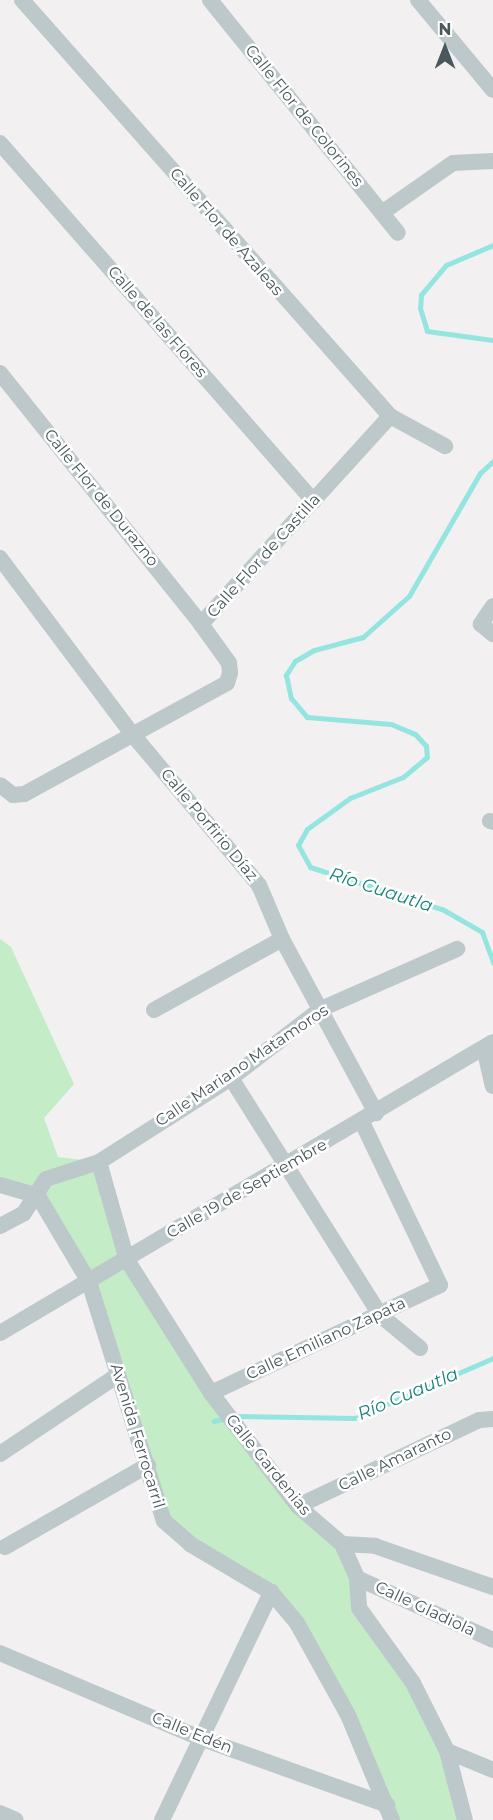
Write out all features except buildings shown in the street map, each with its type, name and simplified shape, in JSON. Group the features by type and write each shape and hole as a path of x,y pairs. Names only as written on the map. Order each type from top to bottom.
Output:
{"street":[{"name":"Calle Flor de Azaleas","path":"22,0 390,416 445,446"},
{"name":"Calle Flor de Colorines","path":"210,0 398,233"},
{"path":"418,0 493,90"},
{"name":"Calle de las Flores","path":"0,143 313,501"},
{"path":"383,212 453,163 493,161"},
{"name":"Calle Flor de Durazno","path":"0,373 201,624"},
{"name":"Calle Flor de Castilla","path":"6,790 24,794 227,683 230,663 201,624 390,416"},
{"name":"Calle Porfirio Díaz","path":"0,558 133,735 259,885 282,939 321,1009 440,1285"},
{"path":"493,606 481,624 493,634"},
{"path":"154,1010 282,939"},
{"name":"Calle Mariano Matamoros","path":"0,1226 24,1213 38,1196 46,1179 99,1162 231,1078 321,1009 457,949"},
{"path":"488,1045 493,1086"},
{"name":"Calle 19 de Septiembre","path":"0,1333 488,1045"},
{"path":"231,1078 284,1167 380,1315 420,1348"},
{"path":"99,1162 127,1260"},
{"path":"0,1185 38,1196"},
{"name":"Avenida Ferrocarril","path":"38,1196 88,1282 164,1521 190,1544 271,1592 297,1623 348,1715 390,1813"},
{"name":"Calle Gardenias","path":"127,1260 212,1393 298,1506 342,1544 357,1578 359,1608 413,1683 447,1751 465,1820"},
{"name":"Calle Emiliano Zapata","path":"212,1393 440,1285"},
{"path":"0,1454 118,1375"},
{"name":"Calle Amaranto","path":"298,1506 479,1420 493,1419"},
{"path":"5,1547 148,1465"},
{"path":"342,1544 375,1546 493,1587"},
{"name":"Calle Gladiola","path":"357,1578 493,1640"},
{"path":"162,1820 271,1592"},
{"name":"Calle Edén","path":"0,1653 200,1738 390,1813"},
{"path":"447,1751 493,1770"},
{"path":"0,1813 16,1820"}],"green space":[{"path":"0,939 11,947 74,1084 44,1118 58,1157 99,1162 127,1260 211,1393 342,1544 359,1608 413,1683 465,1820 392,1820 297,1623 164,1521 89,1282 38,1196 0,1182"}],"waterway":[{"name":"Río Cuautla","path":"493,245 446,265 421,295 420,308 427,331 493,340"},
{"name":"Río Cuautla","path":"493,461 480,473 409,596 363,637 314,650 295,661 286,675 291,698 307,717 391,724 415,734 426,746 427,757 403,777 350,798 307,829 298,845 310,867 442,909 482,932 493,963"},
{"name":"Río Cuautla","path":"214,1421 237,1416 355,1418 493,1358"}]}
